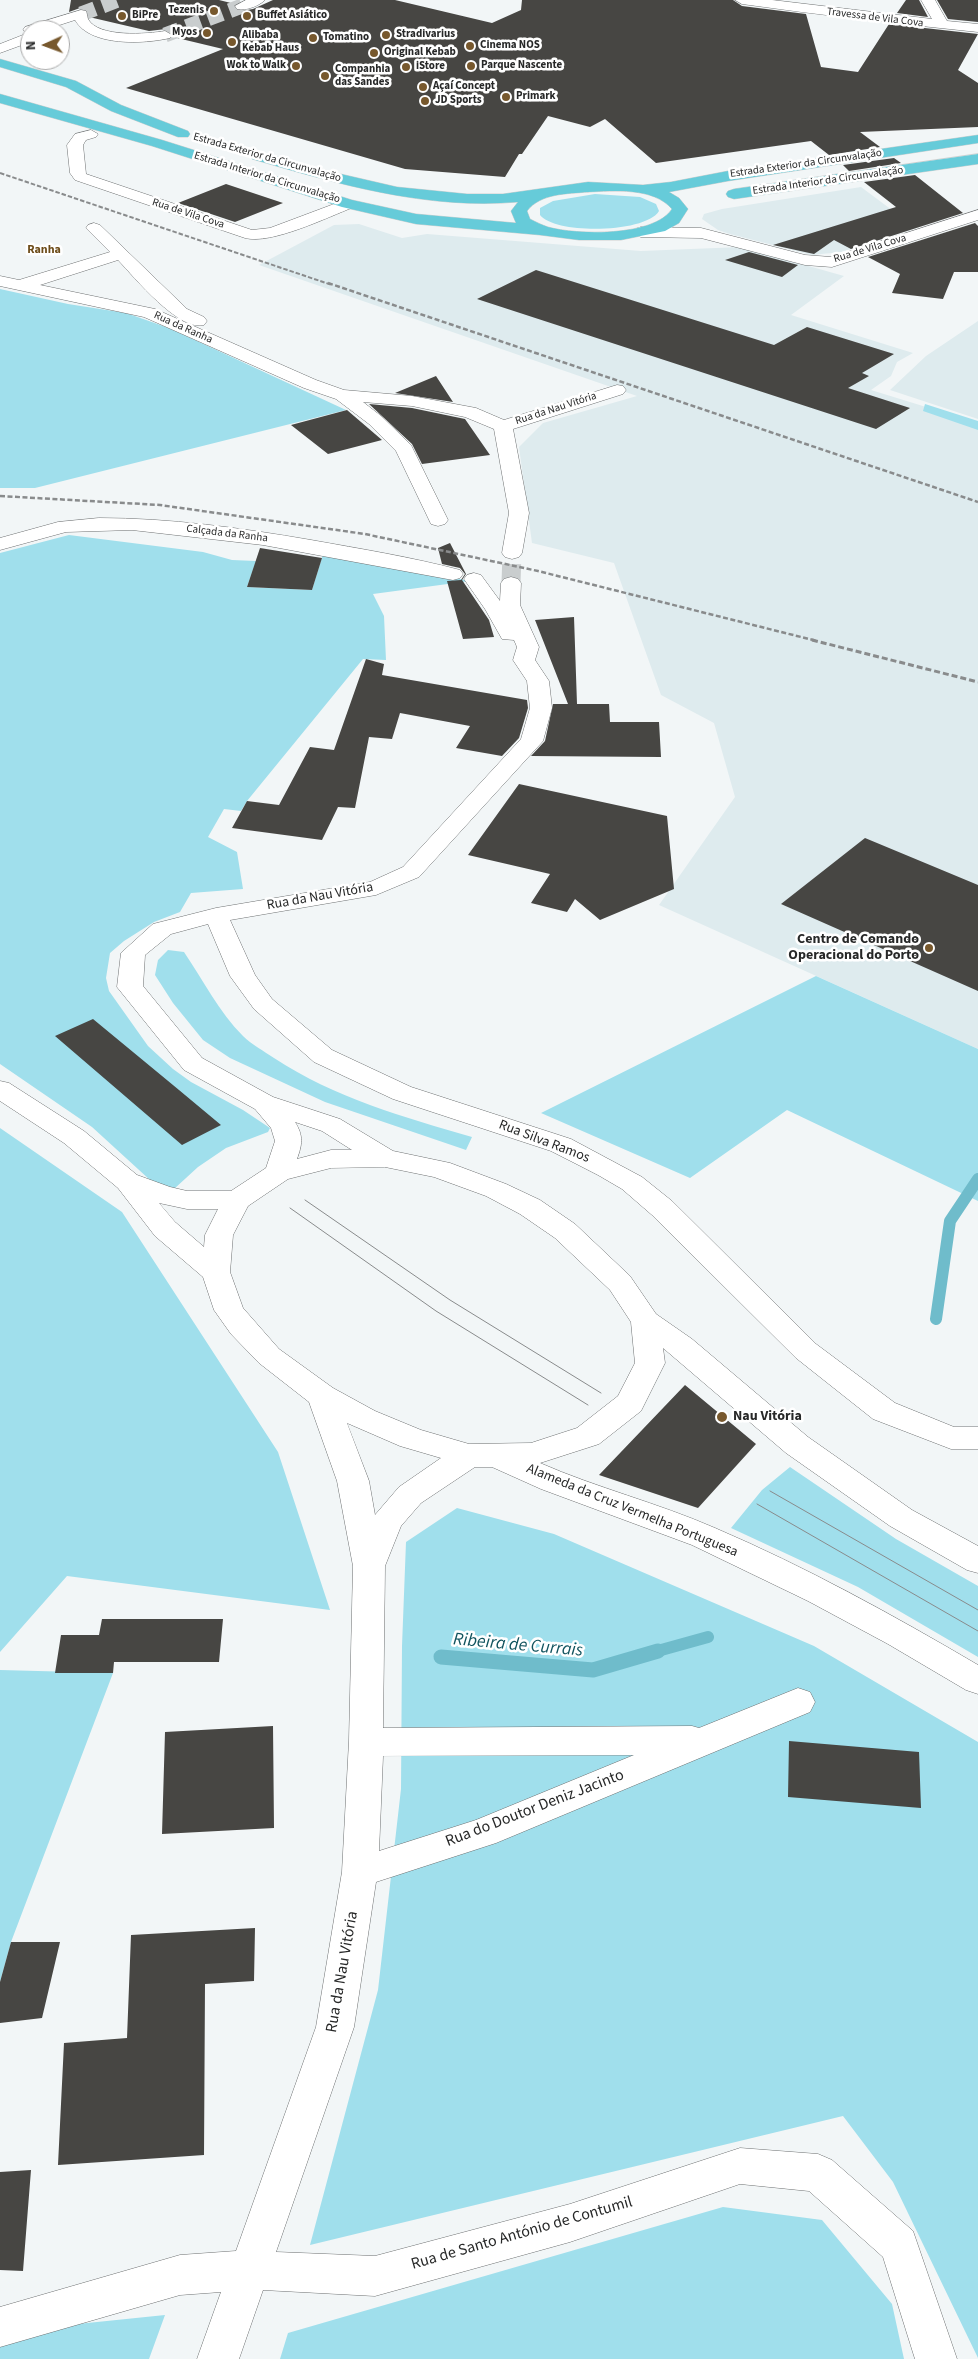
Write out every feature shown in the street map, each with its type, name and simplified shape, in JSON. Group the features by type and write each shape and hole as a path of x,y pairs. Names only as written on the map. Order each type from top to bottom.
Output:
{"main road":[{"path":"2,63 71,84 116,108 183,134"},
{"name":"Estrada Exterior da Circunvalação","path":"28,91 202,140"},
{"name":"Estrada Interior da Circunvalação","path":"0,98 348,204 416,220 539,230 586,236 641,232 662,226 678,214"},
{"path":"53,128 195,156"},
{"name":"Estrada Exterior da Circunvalação","path":"240,151 336,179 387,191 485,200 540,195 588,187 671,187 728,176 978,139"},
{"name":"Estrada Interior da Circunvalação","path":"719,196 978,159"},
{"path":"635,188 658,193 672,199 678,214 698,202"},
{"path":"539,230 523,222 519,211 525,202 540,195"}],"street":[{"path":"242,6 258,0"},
{"name":"Travessa de Vila Cova","path":"742,0 943,26 978,28"},
{"path":"928,0 943,26"},
{"path":"62,20 81,14 82,22 92,30"},
{"path":"70,30 92,30 125,39 145,39 165,35"},
{"path":"0,40 20,33"},
{"path":"0,49 20,41"},
{"name":"Rua de Vila Cova","path":"91,134 80,136 75,146 80,176 251,235 266,235 348,204"},
{"name":"Rua de Vila Cova","path":"678,214 702,233"},
{"name":"Rua de Vila Cova","path":"641,232 702,233 805,260 832,262 978,215"},
{"name":"Rua da Ranha","path":"94,228 180,313 289,366 310,384"},
{"name":"Rua da Ranha","path":"20,285 121,254"},
{"name":"Rua da Ranha","path":"0,281 149,313 310,384 342,395 412,401 470,412 503,426"},
{"name":"Rua da Nau Vitória","path":"512,553 519,513 503,426 617,390"},
{"path":"342,395 375,420 404,449 438,520"},
{"name":"Calçada da Ranha","path":"0,544 67,526 157,526 239,535 348,551 453,574"},
{"path":"474,579 495,609 524,660"},
{"path":"511,582 510,605 528,647 524,660"},
{"name":"Rua da Nau Vitória","path":"385,1158 332,1125 264,1103 193,1064 130,987 133,953 162,929 216,915 376,888 411,872 532,740 541,708 538,681 524,660"},
{"name":"Rua Silva Ramos","path":"216,915 243,976 263,1004 324,1056 402,1093 545,1139 608,1169 632,1183 662,1208 806,1351 884,1411 951,1438 978,1438"},
{"path":"0,1089 74,1137 128,1182 165,1229 216,1272"},
{"name":"Rua da Nau Vitória","path":"264,1103 288,1131 290,1144 278,1173"},
{"path":"646,1321 650,1362 630,1404 588,1436 532,1454 483,1456 412,1438 364,1420 322,1396 269,1356 241,1327 229,1310 216,1272 218,1235 237,1200 278,1173 331,1159 385,1158 440,1169 496,1190 530,1207 565,1231 620,1283 646,1321 682,1346 797,1445 901,1518 978,1561"},
{"path":"128,1182 164,1195 187,1200 237,1200"},
{"name":"Rua da Nau Vitória","path":"218,2359 336,2027 360,1872 366,1741 369,1566 353,1481 322,1396"},
{"name":"Rua da Nau Vitória","path":"369,1566 388,1520 410,1495 483,1456"},
{"name":"Alameda da Cruz Vermelha Portuguesa","path":"483,1456 703,1536 820,1592 978,1681"},
{"name":"Rua do Doutor Deniz Jacinto","path":"360,1872 484,1832 798,1702"},
{"name":"Rua do Doutor Deniz Jacinto","path":"366,1741 426,1743 708,1740"},
{"name":"Rua de Santo António de Contumil","path":"0,2327 180,2275 251,2270 375,2276 570,2223 740,2166 818,2173 899,2245 936,2359"}],"shaded area":[{"path":"861,187 916,228 841,252 812,255 730,234 718,230 702,219 704,214 722,209"},
{"path":"595,194 640,197 656,204 659,211 651,218 637,224 601,229 564,226 549,221 540,215 540,208 553,201"},
{"path":"359,224 402,238 427,234 641,251 741,247 844,276 791,315 913,353 897,362 891,376 871,390 978,423 978,1049 659,905 735,797 714,723 661,695 614,563 532,543 519,447 543,423 637,396 259,265 334,225"},
{"path":"0,289 68,304 126,313 169,328 346,410 35,488 0,488"},
{"path":"978,321 978,419 890,390 926,356"},
{"path":"925,404 978,421 978,430 923,411"},
{"path":"69,535 203,552 232,560 256,561 247,587 312,590 324,551 470,581 373,594 384,616 386,660 363,659 247,801 241,811 224,809 208,837 237,852 243,889 191,893 180,912 154,922 124,941 110,953 106,978 109,991 148,1046 173,1069 191,1082 243,1110 270,1128 268,1132 226,1148 198,1167 174,1189 150,1180 92,1127 0,1064 0,553"},
{"path":"168,950 184,952 226,1017 254,1045 297,1072 345,1095 395,1114 472,1137 466,1150 325,1102 230,1058 203,1040 173,1003 155,975 158,960"},
{"path":"816,976 978,1049 978,1201 787,1110 690,1178 541,1113"},
{"path":"0,1128 122,1212 278,1452 330,1610 67,1576 0,1652"},
{"path":"790,1467 896,1539 978,1586 978,1657 858,1587 731,1528 762,1490"},
{"path":"457,1508 554,1534 814,1646 978,1742 978,2358 893,2182 843,2116 310,2245 378,1990 401,1789 402,1646 406,1542"},
{"path":"0,1670 113,1673 11,1942 0,1982"},
{"path":"723,2207 822,2220 892,2304 904,2359 280,2359 288,2333"},
{"path":"165,2315 149,2359 0,2359 0,2332"}],"building":[{"path":"71,0 219,0 235,4 233,6 235,10 241,11 253,9 273,0 395,0 492,23 521,10 522,0 733,0 742,6 806,14 821,67 858,72 889,24 978,34 958,70 978,83 978,127 860,132 880,147 829,155 811,141 656,163 605,119 590,127 548,116 522,154 519,154 505,177 405,169 126,88 223,49 173,37 173,33 166,29 149,31 89,17 86,9 80,8 69,12"},
{"path":"906,0 919,0 928,17 897,13"},
{"path":"937,0 978,0 978,22 948,19"},
{"path":"894,158 901,163 849,171 843,165"},
{"path":"915,175 963,213 851,249 834,240 814,254 773,245 896,207 864,182"},
{"path":"226,184 283,203 235,222 178,203"},
{"path":"975,223 978,226 978,272 954,272 943,299 892,293 900,274 868,257"},
{"path":"749,252 798,265 782,277 725,260"},
{"path":"536,270 774,345 807,327 894,354 862,373 869,376 848,388 910,408 876,429 477,299"},
{"path":"436,376 453,402 395,393"},
{"path":"369,404 412,408 465,419 490,455 422,464 412,444"},
{"path":"347,410 382,440 328,454 291,425"},
{"path":"450,543 466,574 462,580 489,620 494,637 463,639 447,581 461,580 465,574 460,568 442,564 438,548"},
{"path":"260,548 322,558 312,590 247,587"},
{"path":"574,617 577,704 609,704 610,722 659,722 661,757 531,756 545,741 553,704 568,704 535,620"},
{"path":"366,659 384,664 382,675 527,700 528,708 519,738 502,756 456,748 470,726 400,713 392,739 369,737 355,808 338,807 322,840 232,828 247,801 279,805 310,747 334,750"},
{"path":"519,784 667,816 674,889 600,920 575,899 567,912 531,903 550,874 468,855"},
{"name":"Centro de Comando Operacional do Porto","path":"865,838 978,885 978,991 781,904"},
{"path":"93,1019 221,1125 182,1145 55,1036"},
{"path":"685,1385 756,1444 698,1508 599,1475"},
{"path":"102,1619 223,1619 219,1662 114,1662 113,1673 55,1673 61,1635 99,1635"},
{"path":"273,1726 274,1828 162,1834 165,1732"},
{"path":"789,1741 919,1752 921,1808 788,1797"},
{"path":"255,1928 254,1981 205,1984 204,2155 58,2165 64,2043 127,2038 131,1935"},
{"path":"11,1942 60,1942 42,2018 0,2023 0,1982"},
{"path":"31,2170 23,2271 0,2270 0,2172"}],"waterway":[{"name":"Ribeira de Currais","path":"936,1319 950,1221 978,1179"},
{"name":"Ribeira de Currais","path":"654,1652 708,1637"},
{"name":"Ribeira de Currais","path":"441,1657 593,1670 658,1651"}],"tunnel":[{"path":"81,14 118,0"},
{"path":"165,35 242,6"},
{"path":"511,583 512,553"}],"tram line":[{"path":"305,1200 450,1300 601,1393"},
{"path":"290,1208 436,1311 588,1405"},
{"path":"770,1491 978,1610"},
{"path":"757,1504 978,1631"}],"railway":[{"path":"0,173 332,285"},
{"path":"328,283 978,502"},
{"path":"0,496 160,505 365,534 538,571 817,641"},
{"path":"812,640 978,682"}],"place":[{"name":"Tezenis","path":"214,11"},
{"name":"BiPre","path":"122,16"},
{"name":"Buffet Asiático","path":"247,16"},
{"name":"Myos","path":"207,33"},
{"name":"Stradivarius","path":"386,35"},
{"name":"Tomatino","path":"313,38"},
{"name":"Alibaba Kebab Haus","path":"232,42"},
{"name":"Cinema NOS","path":"470,46"},
{"name":"Original Kebab","path":"374,53"},
{"name":"Wok to Walk","path":"296,66"},
{"name":"Parque Nascente","path":"471,66"},
{"name":"iStore","path":"406,67"},
{"name":"Companhia das Sandes","path":"325,76"},
{"name":"Açaí Concept","path":"423,87"},
{"name":"Primark","path":"506,97"},
{"name":"JD Sports","path":"425,101"},
{"name":"Centro de Comando Operacional do Porto","path":"929,948"},
{"name":"Nau Vitória","path":"722,1417"}],"district":[{"name":"Ranha","path":"44,250"}]}
